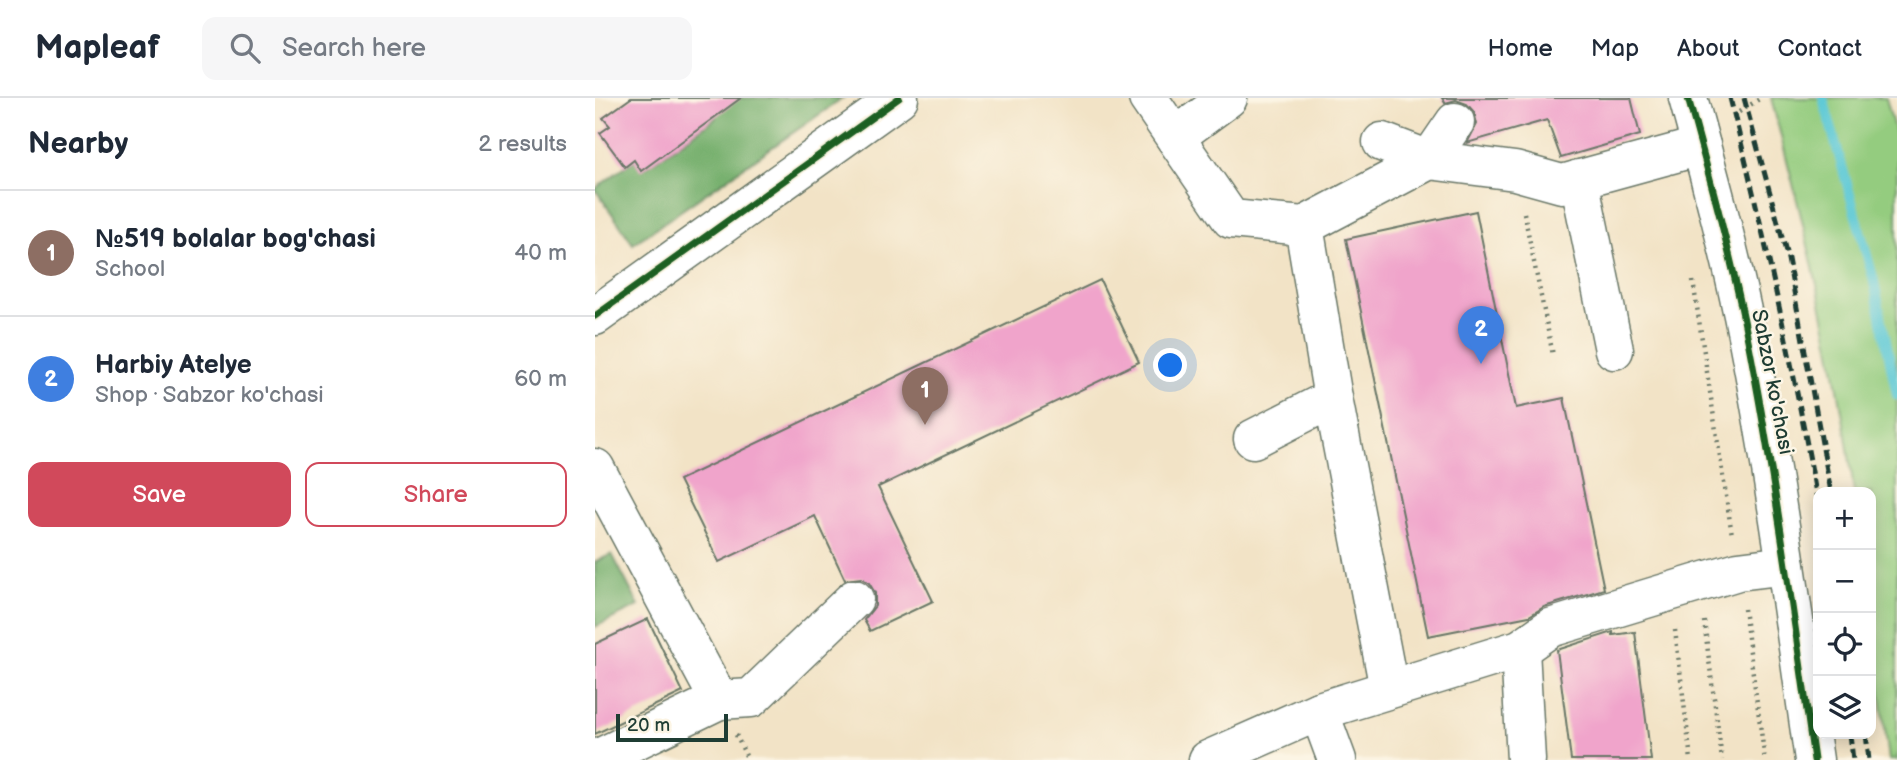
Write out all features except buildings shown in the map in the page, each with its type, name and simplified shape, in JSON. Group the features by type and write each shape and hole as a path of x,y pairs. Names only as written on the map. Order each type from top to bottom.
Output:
{"street":[{"path":"595,316 899,98"},
{"path":"1148,98 1231,219 1304,226 1429,160 1455,122"},
{"path":"1175,137 1228,98"},
{"name":"Sabzor ko'chasi","path":"1688,98 1719,212 1748,338 1776,495 1814,760"},
{"path":"1382,142 1429,160 1515,171 1562,184 1701,146"},
{"path":"1579,179 1614,350"},
{"path":"1304,226 1333,398 1389,689"},
{"path":"1253,439 1333,398"},
{"path":"595,468 719,700"},
{"path":"1208,760 1319,711 1520,649 1550,628 1738,571 1786,565"},
{"path":"595,760 719,700 751,698 854,599"},
{"path":"1519,758 1520,649"},
{"path":"1319,711 1337,760"}],"path":[{"path":"1739,112 1761,98"},
{"path":"1515,171 1553,355"},
{"path":"1692,275 1765,760"},
{"path":"1685,587 1691,760"},
{"path":"1685,587 1722,760"}],"green space":[{"path":"739,98 843,98 633,244 595,189 634,160 642,170 716,118 709,106"},
{"path":"1771,98 1886,98 1897,140 1897,760 1889,760 1876,659 1876,487 1853,487 1839,392 1796,196"},
{"path":"612,554 639,606 595,627 595,562"}],"waterway":[{"path":"1823,98 1873,277 1897,395"}],"railway":[{"path":"1730,98 1778,301 1815,487"},
{"path":"1744,98 1788,259 1830,487"},
{"path":"1851,739 1853,760"},
{"path":"1867,739 1869,760"}],"cycle path":[{"path":"595,316 899,98"},
{"path":"1688,98 1728,248 1758,392 1814,760"}],"place":[{"name":"Harbiy Atelye","path":"1481,364"},
{"name":"№519 bolalar bog'chasi","path":"925,425"}]}
